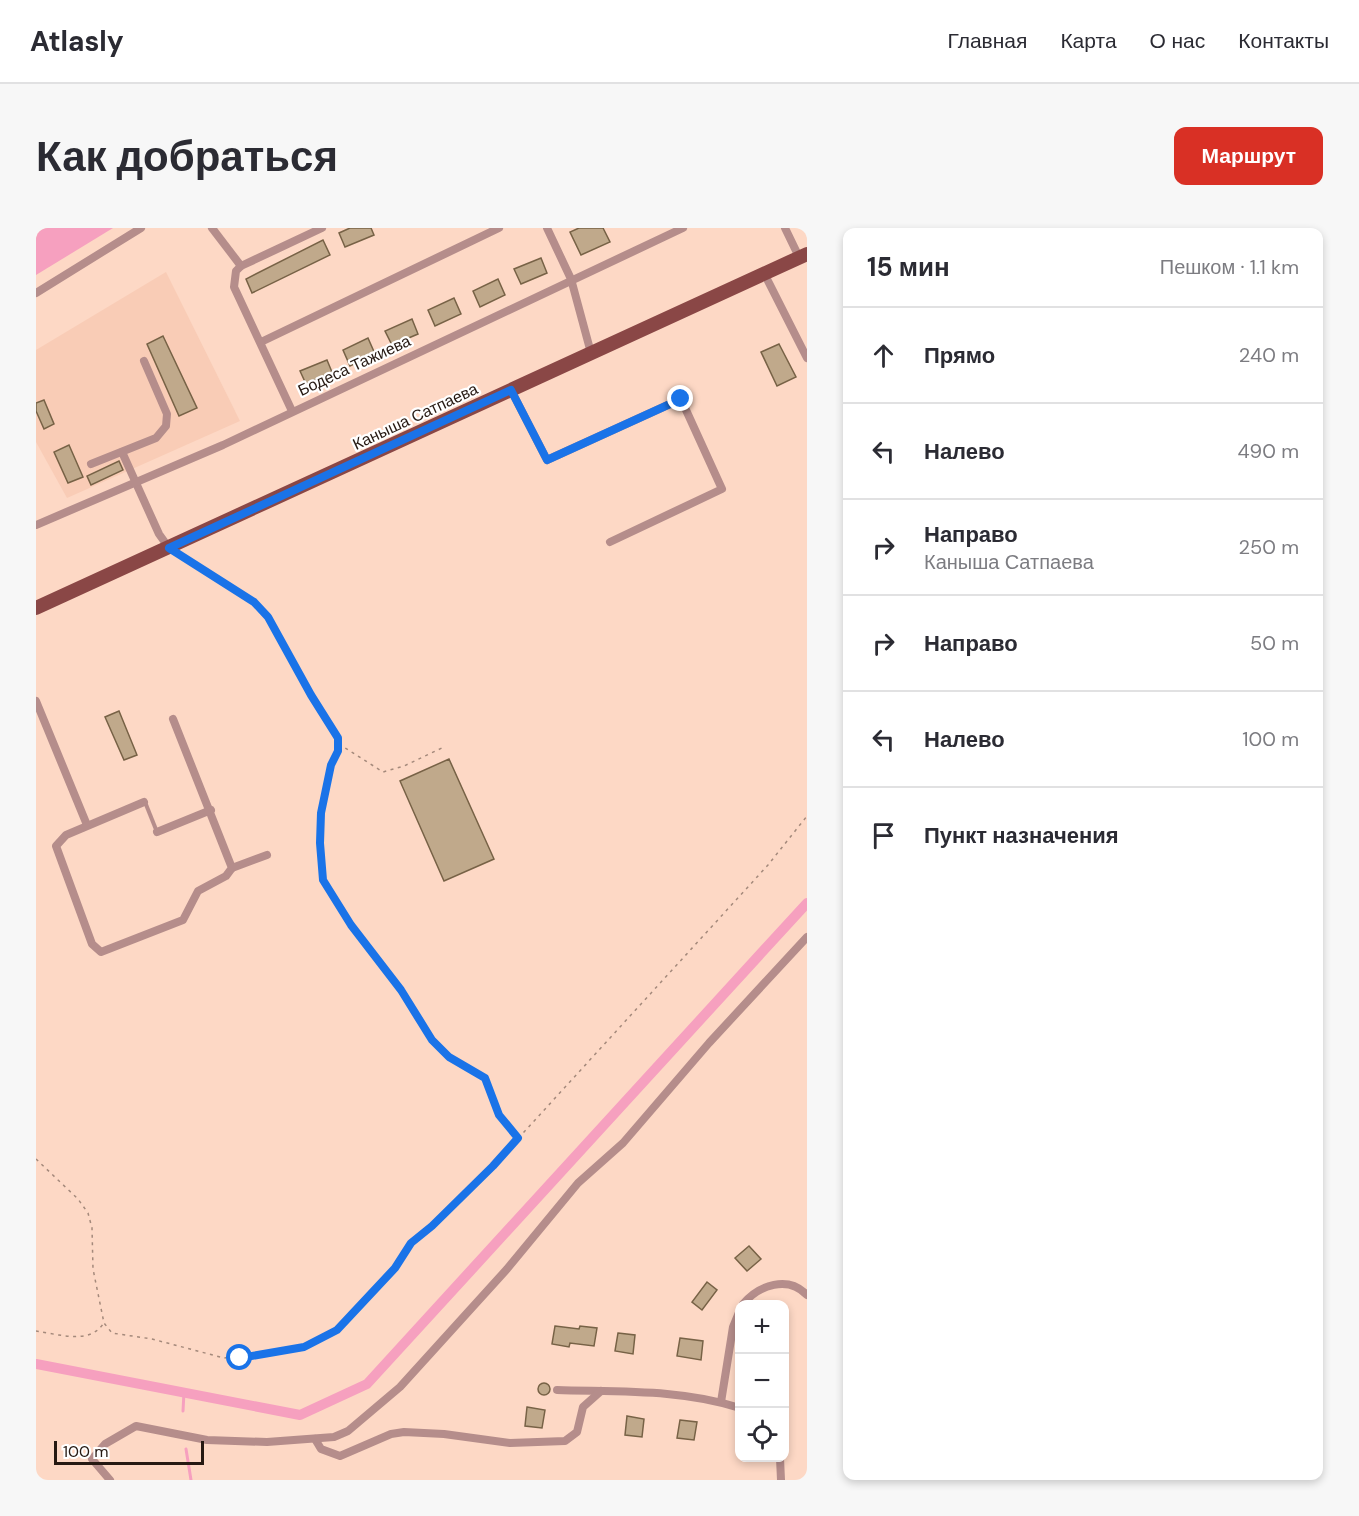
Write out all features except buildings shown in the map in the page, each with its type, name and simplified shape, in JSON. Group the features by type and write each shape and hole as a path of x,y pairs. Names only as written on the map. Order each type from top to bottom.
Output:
{"main road":[{"name":"Каныша Сатпаева","path":"36,608 803,255"}],"street":[{"path":"36,293 141,228"},
{"path":"212,228 242,266"},
{"path":"292,411 234,287 236,271 322,228"},
{"path":"261,342 499,228"},
{"path":"548,228 571,279 591,353"},
{"name":"Бодеса Тажиева","path":"36,525 223,445 683,228"},
{"path":"785,228 803,255"},
{"path":"764,273 804,346 807,358"},
{"path":"91,464 156,438 168,421 144,362"},
{"path":"511,390 547,460 681,399 722,489 610,542"},
{"path":"123,452 159,534 169,548"},
{"path":"36,701 87,825"},
{"path":"173,719 211,810 232,868"},
{"path":"144,802 61,838 56,852 92,944 100,952 183,920 198,891 226,876 232,868 267,855"},
{"path":"157,832 211,810"},
{"path":"110,1480 92,1460 105,1444 136,1426 207,1440 267,1442 334,1437 348,1431 400,1387 522,1252 578,1183 623,1143 709,1043 807,937"},
{"path":"748,1300 754,1294 776,1284 787,1283 799,1286 807,1295"},
{"path":"721,1402 735,1322"},
{"path":"557,1390 652,1393 721,1402 735,1406"},
{"path":"315,1439 321,1449 340,1456 391,1434 404,1432 510,1443 566,1441 577,1432 583,1407 601,1391"},
{"path":"780,1462 780,1480"}],"lane":[{"path":"144,802 157,832"}],"path":[{"path":"169,548 262,609 311,695 332,726 338,744 321,813 320,843 323,880 436,1045 449,1057 485,1078 499,1115 518,1138"},
{"path":"338,744 383,772 404,766 444,747"},
{"path":"36,1159 78,1199 88,1213 92,1228 93,1269 104,1323 112,1333 152,1339 224,1358 286,1351 316,1343 337,1330 395,1268 411,1243 432,1226 493,1166 768,865 807,816"},
{"path":"36,1331 87,1337 98,1331 104,1323"}],"shaded area":[{"path":"36,228 113,228 36,275"},
{"path":"166,272 240,421 67,498 36,442 36,350"}],"waterway":[{"path":"36,1364 300,1415 367,1384 807,903"},
{"path":"183,1411 184,1392"},
{"path":"186,1449 191,1480"}],"route":[{"path":"240,1358 304,1347 316,1343 337,1330 395,1268 411,1243 432,1226 518,1138 499,1115 485,1078 449,1057 432,1040 401,990 351,925 323,880 320,843 321,813 331,765 338,751 338,738 293,664 268,617 254,602 169,548 511,390 547,460 681,399"}]}
